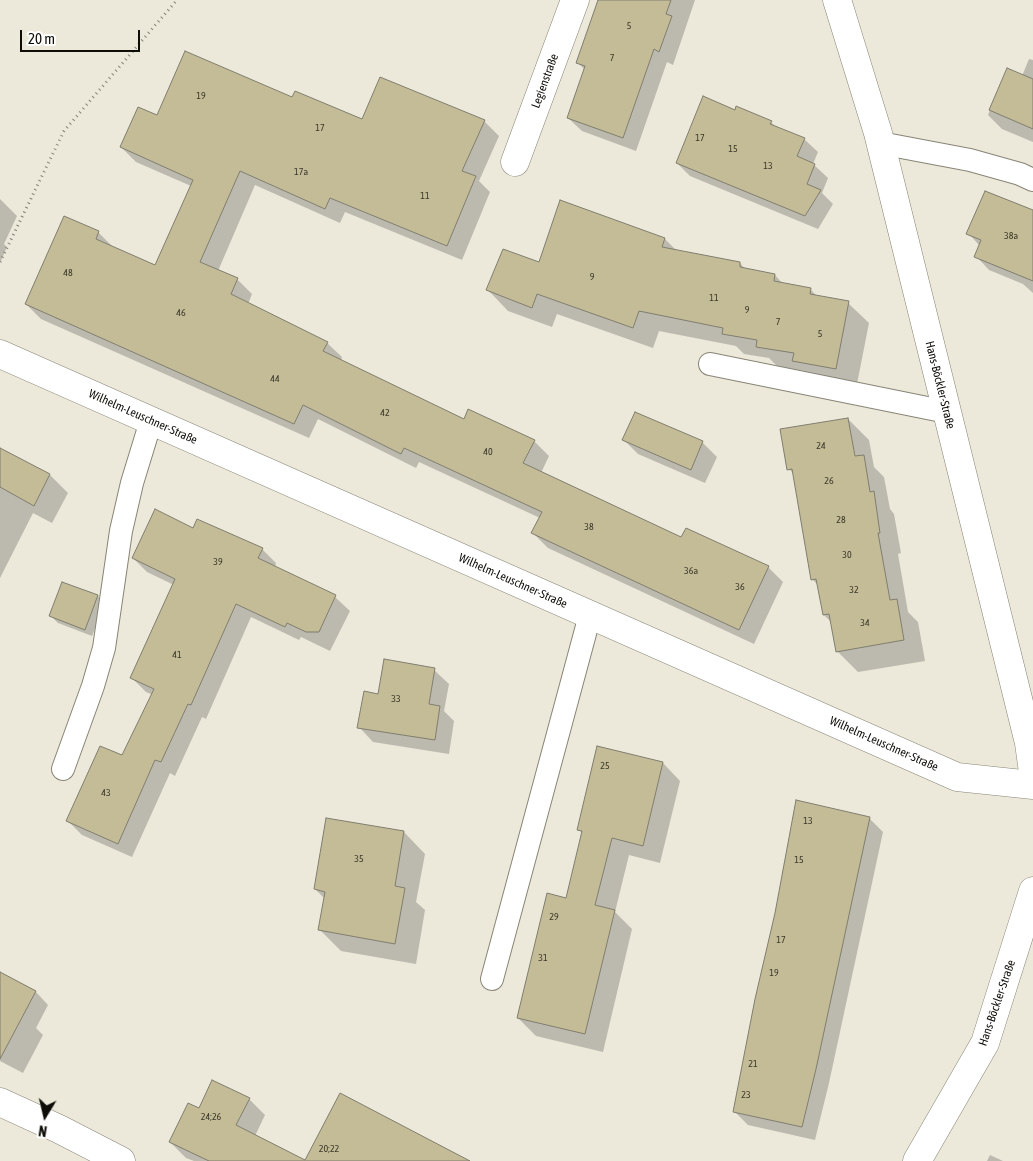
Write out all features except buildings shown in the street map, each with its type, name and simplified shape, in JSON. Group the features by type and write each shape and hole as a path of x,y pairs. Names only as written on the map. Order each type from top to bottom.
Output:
{"street":[{"name":"Legienstraße","path":"515,162 576,0"},
{"name":"Hans-Böckler-Straße","path":"837,0 880,143 1031,743 1033,772"},
{"name":"Wilhelm-Leuschner-Straße","path":"0,354 957,777 1033,786"},
{"name":"Hans-Böckler-Straße","path":"916,1161 985,1043 1033,891"},
{"path":"0,1102 59,1129 121,1161"}],"lane":[{"path":"880,143 970,160 1020,174 1033,180"},
{"path":"710,364 947,412"},
{"path":"63,769 93,686 104,648 121,531 132,483 151,421"},
{"path":"492,979 590,615"}],"path":[{"path":"0,262 64,131 177,0"}]}
